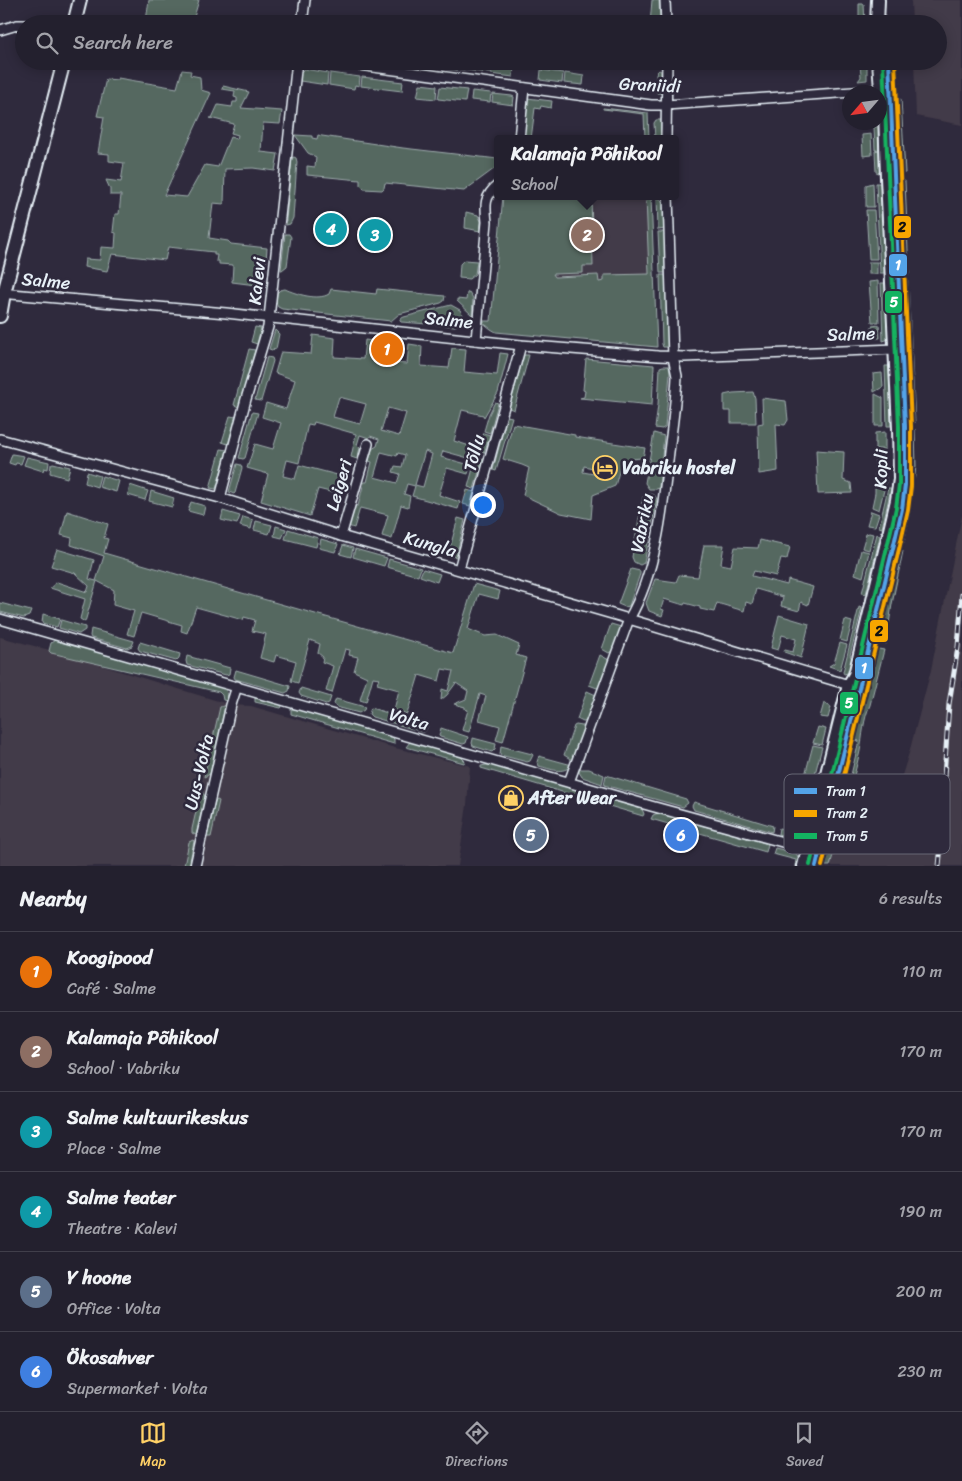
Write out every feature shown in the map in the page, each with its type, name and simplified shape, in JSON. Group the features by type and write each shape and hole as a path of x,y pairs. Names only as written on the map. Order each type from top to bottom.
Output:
{"street":[{"path":"76,15 80,0"},
{"path":"303,15 305,0"},
{"path":"665,0 666,15"},
{"path":"877,15 878,0"},
{"path":"0,30 15,26"},
{"path":"0,316 2,293 62,70"},
{"name":"Kalevi","path":"220,498 246,399 268,327 295,70"},
{"name":"Graniidi","path":"394,70 651,105 842,93"},
{"path":"666,135 667,70"},
{"name":"Kopli","path":"879,70 880,85"},
{"path":"519,135 524,88"},
{"name":"Kopli","path":"827,774 849,685 854,675 861,649 898,493 900,463 886,130"},
{"path":"476,340 487,222 485,205 490,191 494,188"},
{"name":"Vabriku","path":"569,782 648,572 664,503 676,381 673,357 668,200"},
{"name":"Salme","path":"2,293 226,313 521,345 673,357 896,349"},
{"name":"Tõllu","path":"459,569 521,345"},
{"name":"Kungla","path":"0,439 220,498 342,536 849,685"},
{"name":"Leigeri","path":"342,536 368,444"},
{"name":"Volta","path":"0,619 784,842"},
{"name":"Uus-Volta","path":"195,866 231,705 237,686"}],"shaded area":[{"path":"911,0 962,0 962,125 916,116 914,70 947,70 947,15 912,15"},
{"path":"525,200 651,200 657,347 514,333"},
{"path":"962,515 962,866 830,866 833,854 950,854 950,774 902,774 931,670"},
{"path":"0,637 57,652 231,705 251,706 395,748 470,766 467,805 458,866 0,866"}],"green space":[{"path":"149,0 199,0 195,15 147,15"},
{"path":"652,0 659,0 660,15 651,15"},
{"path":"859,4 864,4 865,15 859,15"},
{"path":"182,70 191,71 190,75 200,77 201,90 211,93 164,195 187,197 205,165 218,167 230,137 237,139 238,135 231,133 234,124 210,118 212,118 218,105 232,107 233,102 237,102 237,98 234,97 235,91 222,89 223,86 249,92 241,108 282,111 280,124 263,123 261,152 278,154 275,171 253,168 225,169 224,204 213,203 209,238 228,241 231,244 267,248 264,286 232,282 233,265 219,264 219,261 216,261 217,255 214,255 214,252 168,247 165,260 112,254 107,271 84,267 85,259 100,260 101,247 115,248 116,233 113,232 115,214 119,214 121,195 110,195 110,189 106,180 121,182 124,163 109,161 109,154 98,153 104,117 97,116 106,79 118,80 118,78 177,88"},
{"path":"303,70 310,70 328,73 327,85 300,81"},
{"path":"466,70 489,70 489,73"},
{"path":"491,70 514,70 513,77 491,74"},
{"path":"541,70 563,73 562,83 540,80"},
{"path":"659,70 661,71 661,93 657,93 656,73"},
{"path":"860,70 867,70 867,80 858,81 861,77"},
{"path":"330,73 360,77 359,86 355,85 354,89 329,85"},
{"path":"565,73 584,76 583,85 564,83"},
{"path":"362,77 403,82 402,91 361,86"},
{"path":"420,84 437,86 436,99 417,97"},
{"path":"440,87 467,90 465,102 438,99"},
{"path":"472,91 491,93 490,102 471,100"},
{"path":"493,94 514,97 513,105 492,102"},
{"path":"527,98 552,101 551,108 541,106 540,109 535,108 532,135 523,135"},
{"path":"890,99 901,99 905,173 896,174 891,172 888,102"},
{"path":"603,109 648,113 649,135 645,135 644,114"},
{"path":"656,120 662,120 662,135 655,135 654,123"},
{"path":"874,130 878,130 880,173 876,172 875,151 878,150 875,150"},
{"path":"871,134 872,155 863,156 862,135"},
{"path":"295,135 312,136 312,138 317,139 318,135 403,148 494,159 494,169 464,191 385,183 382,190 364,189 360,185 360,180 307,175 307,166 315,167 316,157 308,153"},
{"path":"294,157 297,162 293,218 290,224 286,225 292,158"},
{"path":"905,181 909,274 896,272 892,182"},
{"path":"873,183 874,207 866,207 866,185"},
{"path":"876,183 881,183 885,273 880,273"},
{"path":"503,200 591,200 593,266 583,266 583,273 553,274 555,277 598,275 599,282 604,281 604,275 649,274 646,200 651,200 657,347 496,332 482,322 491,321"},
{"path":"657,200 662,200 664,207 665,229 658,230"},
{"path":"866,210 874,210 877,259 869,259"},
{"path":"466,212 478,215 481,221 480,231 465,228"},
{"path":"658,232 666,232 667,273 660,273"},
{"path":"285,234 289,234 291,237 287,266 281,270"},
{"path":"464,260 477,261 475,274 469,279 459,278 460,264"},
{"path":"869,262 877,262 877,274 869,274"},
{"path":"660,275 668,275 669,347 663,347 662,344"},
{"path":"904,279 908,280 915,423 902,423 896,283"},
{"path":"878,281 879,322 872,322 869,282"},
{"path":"881,283 885,283 889,339 883,341"},
{"path":"285,289 313,297 329,294 331,289 376,294 377,289 445,296 444,301 441,303 399,314 391,321 282,309 278,307 276,302 277,293"},
{"path":"469,292 473,298 472,315 457,301 457,299 466,300 467,293"},
{"path":"451,305 460,310 463,315 460,323 455,326 400,321 404,317"},
{"path":"879,325 880,338 872,338 872,326"},
{"path":"255,327 261,328 257,344 251,342"},
{"path":"275,330 279,334 276,349 272,350 269,349"},
{"path":"313,335 335,338 334,357 363,359 365,340 380,342 378,362 407,364 409,344 422,346 421,366 449,368 452,348 466,349 464,372 497,375 500,353 508,354 498,393 484,417 483,415 462,410 454,441 473,447 476,446 472,459 443,451 441,457 470,465 468,474 447,468 439,495 460,502 458,509 412,496 415,486 407,484 404,494 410,496 408,507 401,505 392,539 382,536 388,515 360,508 354,528 348,526 354,505 358,506 364,482 367,482 372,462 369,461 372,449 377,446 379,439 360,435 357,445 360,448 357,459 351,457 356,434 314,422 313,425 308,424 299,463 287,460 283,476 295,479 299,465 345,477 340,493 318,489 310,516 261,501 268,474 247,468 255,444 273,449 281,423 262,417 266,403 286,409 295,380 275,373 281,352 311,354","holes":["339,397 366,404 360,424 333,417","388,408 406,413 399,436 381,431","425,451 432,454 423,487 415,485","381,452 397,456 398,453 405,455 402,467 395,466 393,472 400,474 397,483 374,477"]},
{"path":"249,349 255,350 239,407 234,405"},
{"path":"524,355 529,355 514,410 509,408"},
{"path":"267,357 272,358 273,361 261,401 255,400"},
{"path":"586,359 654,365 652,405 580,398 584,397 585,391 583,390"},
{"path":"669,366 670,374 665,427 662,429 655,428 660,367"},
{"path":"885,366 889,366 891,426 887,426"},
{"path":"882,373 883,387 874,392 873,374"},
{"path":"753,392 756,423 731,423 731,411 724,411 724,395"},
{"path":"875,394 883,398 883,426 875,426"},
{"path":"762,398 786,401 788,420 785,425 776,424 778,471 759,474 758,424 763,423"},
{"path":"495,402 498,403 490,433 484,431"},
{"path":"252,412 258,413 245,458 243,459 239,458"},
{"path":"230,416 236,417 228,444 222,442"},
{"path":"507,416 512,417 496,471 493,470"},
{"path":"513,424 575,435 575,437 645,448 643,458 630,459 620,468 615,486 593,495 591,519 561,513 523,495 529,468 503,459","holes":["599,460 613,462 610,477 583,472 584,466 597,469"]},
{"path":"915,429 916,466 912,501 901,498 902,431"},
{"path":"885,432 885,449 875,449 875,433"},
{"path":"483,433 490,435 484,453 478,451"},
{"path":"654,433 664,436 659,487 657,489 649,489 645,483"},
{"path":"221,449 227,450 216,489 210,488"},
{"path":"816,450 844,452 843,480 851,483 852,493 818,494"},
{"path":"12,454 24,456 21,464 9,463"},
{"path":"27,457 49,462 48,469 44,468 43,471 24,465"},
{"path":"480,458 483,459 474,489 468,487 475,461 478,462"},
{"path":"875,459 885,459 886,482 879,510 872,507 875,493"},
{"path":"51,464 70,467 67,478 50,473"},
{"path":"237,464 241,465 242,468 234,494 229,492"},
{"path":"87,472 100,476 97,487 85,483"},
{"path":"102,476 119,481 116,492 99,487"},
{"path":"130,485 148,491 145,500 128,495"},
{"path":"888,488 891,488 882,528 879,527"},
{"path":"467,490 474,492 470,506 463,504"},
{"path":"151,491 174,498 172,507 149,501"},
{"path":"649,494 654,495 657,499 644,563 640,565 634,562 632,557 643,497"},
{"path":"191,502 205,506 203,515 188,511"},
{"path":"899,507 911,510 904,543 891,539"},
{"path":"67,511 108,524 104,538 108,539 104,553 453,653 474,584 500,591 498,599 479,594 468,629 485,636 497,635 519,645 516,655 526,658 503,742 496,740 500,726 479,720 486,696 480,694 469,732 462,730 468,710 465,707 454,704 466,699 468,691 456,683 441,700 442,689 448,691 453,671 442,669 439,681 419,675 407,714 394,710 399,690 377,684 379,678 373,677 366,702 360,700 367,677 354,671 358,657 349,655 350,650 345,649 332,693 326,691 333,666 322,662 323,657 318,653 320,644 310,640 298,683 291,681 296,661 276,655 274,662 260,658 266,634 252,631 255,620 244,617 243,620 196,607 187,633 181,631 182,625 141,613 134,636 127,634 134,611 113,605 114,590 97,581 85,622 80,619 85,599 50,588 57,582 87,592 89,586 75,573 51,566 57,549 94,560 89,579 96,581 104,556 71,545 72,538 61,535"},
{"path":"223,511 240,516 237,524 221,520"},
{"path":"871,511 879,514 875,526 867,525"},
{"path":"243,517 253,520 251,529 240,526"},
{"path":"458,518 465,520 456,557 448,555"},
{"path":"256,521 272,525 269,534 254,530"},
{"path":"276,526 286,529 282,538 274,536"},
{"path":"288,529 318,538 316,547 285,539"},
{"path":"866,534 873,534 869,550 862,548"},
{"path":"877,534 880,536 866,594 862,593"},
{"path":"321,539 338,544 335,552 319,548"},
{"path":"760,540 790,547 787,559 781,558 776,576 754,571 752,576 787,585 788,580 813,587 808,605 801,602 799,611 781,606 783,597 756,589 752,604 746,602 744,611 717,603 714,612 664,599 661,609 664,610 662,616 649,611 646,603 655,579 676,582 679,575 698,577 704,545 724,545 721,564 731,566 735,547 758,548"},
{"path":"343,545 353,548 351,557 340,554"},
{"path":"355,549 387,558 384,566 353,557"},
{"path":"889,549 903,551 886,644 870,637"},
{"path":"861,550 869,552 863,577 855,574"},
{"path":"389,559 421,568 418,576 387,567"},
{"path":"423,569 440,574 437,582 420,576"},
{"path":"631,569 640,571 640,574 629,606 625,607 618,604"},
{"path":"0,603 31,611 29,616 24,618 0,612"},
{"path":"859,607 862,608 850,655 854,663 851,672 844,674 843,672"},
{"path":"43,614 60,619 57,627 42,623"},
{"path":"779,615 809,624 801,658 784,652 785,650 793,652 796,639 782,635 778,650 771,648"},
{"path":"61,620 85,627 85,630 79,634 59,628"},
{"path":"845,620 852,622 847,642 840,640"},
{"path":"611,624 621,627 612,651 609,653 602,649"},
{"path":"91,629 134,641 132,646 127,648 91,638"},
{"path":"55,640 222,687 227,693 227,701 223,700 219,692 51,653 49,651 51,643"},
{"path":"140,642 180,654 179,658 176,661 140,651 138,648"},
{"path":"840,643 847,645 840,670 829,666 834,663"},
{"path":"865,648 884,650 866,716 858,760 854,774 851,774 859,741 855,740 857,732 847,730 845,726"},
{"path":"600,655 609,660 600,687 597,688 589,685"},
{"path":"187,656 230,668 229,674 226,675 187,665"},
{"path":"236,670 290,686 289,691 285,693 235,679"},
{"path":"301,688 331,697 329,703 326,704 301,696 299,693"},
{"path":"587,691 596,695 596,697 588,721 583,722 577,719"},
{"path":"255,698 280,704 282,707 255,702"},
{"path":"336,699 365,707 364,710 359,713 336,707 334,704"},
{"path":"824,703 831,707 828,718 820,717"},
{"path":"225,706 210,774 204,777 220,707"},
{"path":"371,708 428,725 423,732 372,717 369,714"},
{"path":"291,709 391,736 394,739 394,744 291,714"},
{"path":"576,725 582,726 584,729 574,760 572,760 564,755"},
{"path":"818,727 826,729 822,745 813,743"},
{"path":"441,728 468,737 466,743 463,744 440,737"},
{"path":"473,738 496,744 495,749 492,752 473,746"},
{"path":"410,742 460,756 465,761 464,763 406,747"},
{"path":"813,745 822,747 815,774 805,774"},
{"path":"501,746 533,755 530,761 527,762 500,755"},
{"path":"539,756 572,765 560,771 548,769 539,766 537,762"},
{"path":"493,765 642,809 644,814 643,816 481,768 481,766"},
{"path":"579,769 589,769 604,775 602,784 582,777"},
{"path":"606,775 686,799 688,803 683,807 604,785"},
{"path":"202,792 205,796 196,835 192,833 192,829"},
{"path":"215,801 219,801 211,837 207,837"},
{"path":"694,802 773,826 772,832 694,810 692,806"},
{"path":"658,813 768,844 766,852 651,819 653,815"},
{"path":"779,828 784,829 784,835 778,834"},
{"path":"193,840 189,866 184,866 189,842"},
{"path":"775,848 784,850 784,854 796,854 799,859 798,866 795,866 796,860 773,854"},
{"path":"814,854 833,854 830,866 811,866"}],"railway":[{"path":"944,774 949,704 958,647 962,594"},
{"path":"939,866 940,854"}],"tram line":[{"name":"5","path":"832,774 888,543 899,485 899,426 883,70"},
{"name":"1","path":"838,774 894,544 905,485 905,426 889,70"},
{"name":"2","path":"844,774 900,545 911,486 911,426 895,70"},
{"name":"5","path":"810,865 813,854"},
{"name":"1","path":"816,866 819,854"},
{"name":"2","path":"822,866 825,854"}],"place":[{"name":"Salme teater","path":"331,229"},
{"name":"Salme kultuurikeskus","path":"375,235"},
{"name":"Kalamaja Põhikool","path":"587,235"},
{"name":"Koogipood","path":"387,349"},
{"name":"Vabriku hostel","path":"605,468"},
{"name":"After Wear","path":"511,798"},
{"name":"Y hoone","path":"531,835"},
{"name":"Ökosahver","path":"681,835"}]}
